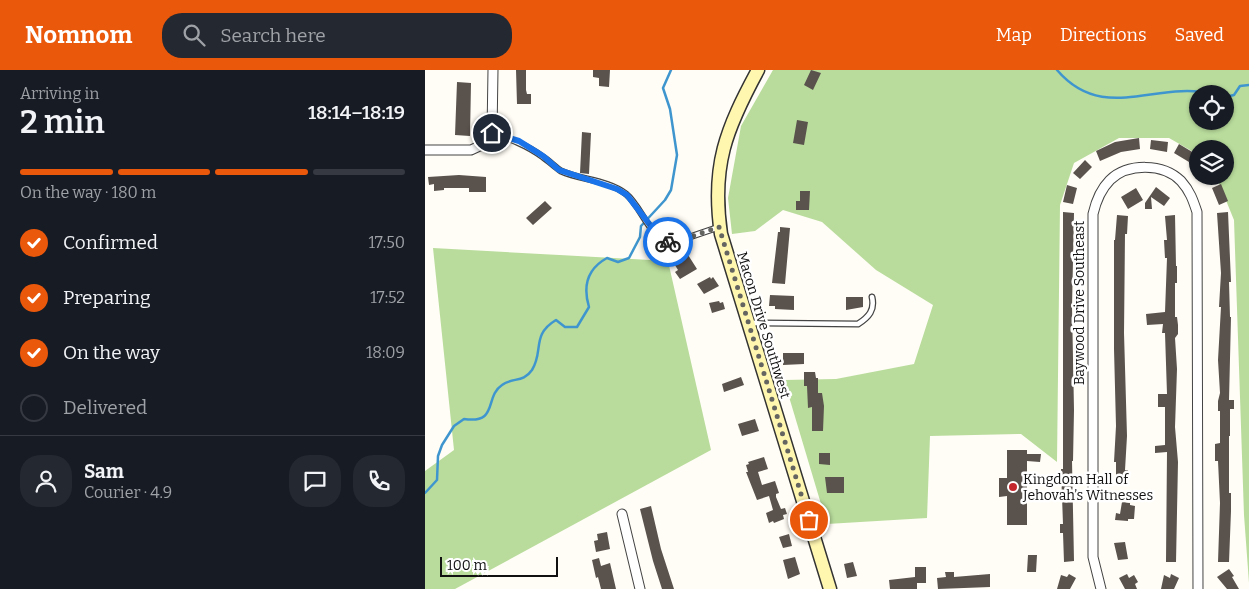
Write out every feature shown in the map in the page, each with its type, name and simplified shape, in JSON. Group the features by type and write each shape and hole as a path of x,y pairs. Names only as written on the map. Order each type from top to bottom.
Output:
{"street":[{"path":"425,150 471,150 484,144 492,133 493,70"},
{"name":"Macon Drive Southwest","path":"758,70 735,113 722,152 717,192 719,227 830,589"},
{"name":"Baywood Drive Southeast","path":"1101,589 1093,557 1093,214 1099,194 1111,180 1127,170 1146,167 1164,170 1180,180 1191,195 1197,212 1198,589"},
{"path":"622,514 640,589"}],"lane":[{"path":"492,133 519,141 543,156 559,170 617,189 627,195 660,238 672,243 719,227"},
{"path":"748,323 858,324 866,319 871,312 872,296"}],"green space":[{"path":"773,70 1249,70 1249,583 1244,515 1234,220 1220,185 1234,185 1234,140 1189,140 1189,149 1169,138 1119,138 1074,163 1060,205 1057,462 1021,434 930,436 927,518 827,524 784,380 836,379 914,364 933,305 876,270 822,222 783,210 755,231 732,234 728,198 741,126"},
{"path":"433,248 668,261 711,450 455,589 425,589 425,471 454,450"}],"building":[{"path":"516,70 526,70 526,90 527,94 531,94 531,104 517,104"},
{"path":"593,70 610,70 609,87 599,86 599,78 593,77"},
{"path":"811,70 821,73 813,90 804,85"},
{"path":"457,82 471,83 470,136 455,135"},
{"path":"797,120 808,122 804,145 793,143"},
{"path":"582,132 591,133 589,174 580,173"},
{"path":"1139,138 1140,149 1121,152 1100,161 1096,151 1115,142"},
{"path":"1151,140 1168,142 1167,152 1150,149"},
{"path":"1179,144 1189,150 1189,162 1174,153"},
{"path":"1085,160 1092,167 1080,179 1073,173"},
{"path":"459,175 486,177 486,192 469,192 469,188 444,188 444,190 434,191 434,184 429,185 428,177"},
{"path":"1067,185 1077,188 1073,204 1063,202"},
{"path":"1221,185 1228,201 1219,205 1212,188"},
{"path":"1156,187 1170,198 1164,206 1151,197 1152,209 1145,209 1145,203"},
{"path":"1136,188 1143,200 1128,209 1121,197"},
{"path":"800,191 810,191 809,210 796,210 796,201 800,201"},
{"path":"545,201 552,208 533,225 526,218"},
{"path":"1063,212 1074,213 1072,307 1074,410 1072,461 1074,561 1064,562 1063,533 1060,533 1060,524 1063,524 1061,469 1063,469"},
{"path":"1228,212 1231,282 1229,282 1231,317 1229,400 1234,400 1234,409 1230,409 1229,436 1229,493 1231,493 1231,511 1229,562 1218,562 1220,503 1218,461 1215,461 1215,444 1220,443 1218,360 1221,273 1217,213"},
{"path":"1117,215 1128,216 1127,234 1125,234 1124,333 1127,436 1125,470 1128,470 1128,485 1116,485 1116,462 1114,462 1116,426 1114,240"},
{"path":"1175,215 1177,283 1175,283 1175,317 1177,317 1178,325 1178,334 1175,338 1177,369 1175,427 1178,462 1176,562 1166,562 1167,452 1155,453 1155,446 1165,445 1165,407 1158,407 1158,394 1167,394 1165,333 1162,333 1163,324 1147,325 1146,314 1165,312 1167,258 1165,258 1164,240 1167,240 1165,216"},
{"path":"780,227 790,228 785,284 772,283"},
{"path":"683,247 697,269 680,279 675,272 678,270 673,262 676,260 672,254"},
{"path":"710,277 711,279 713,277 719,286 704,294 697,284"},
{"path":"770,295 794,296 794,310 775,309 775,306 769,306"},
{"path":"846,297 863,297 863,307 846,310"},
{"path":"719,301 720,303 723,302 725,309 712,313 709,303"},
{"path":"783,353 804,353 804,364 783,365"},
{"path":"804,372 815,372 816,378 818,378 818,393 822,393 824,406 823,431 812,431 812,407 808,408 807,386 804,386"},
{"path":"741,377 744,385 724,392 722,384"},
{"path":"755,419 759,431 742,436 738,424"},
{"name":"Kingdom Hall of Jehovah’s Witnesses","path":"1007,450 1027,450 1027,454 1041,454 1040,462 1027,461 1027,525 1007,525 1007,496 999,497 999,478 1007,478"},
{"path":"819,453 830,453 830,465 819,464"},
{"path":"764,457 768,469 758,472 762,485 775,481 779,493 776,494 776,497 781,509 785,508 787,514 783,515 784,519 774,523 773,521 769,523 766,513 773,510 769,496 757,500 746,472 748,472 746,465 749,464 748,462"},
{"path":"825,477 844,477 844,493 827,493"},
{"path":"1122,502 1135,506 1134,519 1128,519 1128,521 1115,520 1116,513 1120,514"},
{"path":"651,506 661,549 674,589 662,589 653,561 640,509"},
{"path":"607,532 610,549 596,552 594,541 598,540 597,534"},
{"path":"789,534 792,546 783,548 779,537"},
{"path":"1125,542 1128,559 1118,560 1114,543"},
{"path":"1028,555 1037,555 1036,572 1027,572"},
{"path":"795,557 800,574 788,579 783,560"},
{"path":"599,558 601,566 610,563 616,589 601,589 598,577 596,578 592,560"},
{"path":"853,562 857,576 847,578 844,564"},
{"path":"915,567 926,567 926,583 917,583 917,589 890,589 889,580 915,577"},
{"path":"1229,569 1239,589 1227,589 1217,577"},
{"path":"945,572 954,572 954,577 990,574 990,587 938,589 937,578 946,577"},
{"path":"1069,574 1076,578 1070,589 1057,589 1061,575 1067,577"},
{"path":"1127,574 1129,578 1134,575 1138,582 1135,584 1137,589 1125,589 1119,578"},
{"path":"1171,574 1179,578 1174,589 1161,589 1164,575 1170,578"}],"waterway":[{"path":"425,493 437,480 438,456 442,445 454,426 464,419 475,419 487,414 493,396 502,385 529,374 535,363 543,331 548,326 556,320 565,327 577,327 589,307 586,292 588,279 595,267 607,258 618,262 629,258 640,237 641,226 665,200 671,190 677,155 670,109 663,88 671,70"},
{"path":"1057,70 1075,86 1093,95 1112,98 1189,91"},
{"path":"1234,95 1240,86 1249,85"}],"way so far":[{"path":"668,242 672,243 719,227 809,520"}],"place":[{"name":"Kingdom Hall of Jehovah’s Witnesses","path":"1013,487"}],"route":[{"path":"492,133 519,141 543,156 559,170 617,189 627,195 660,238 668,242"}]}
